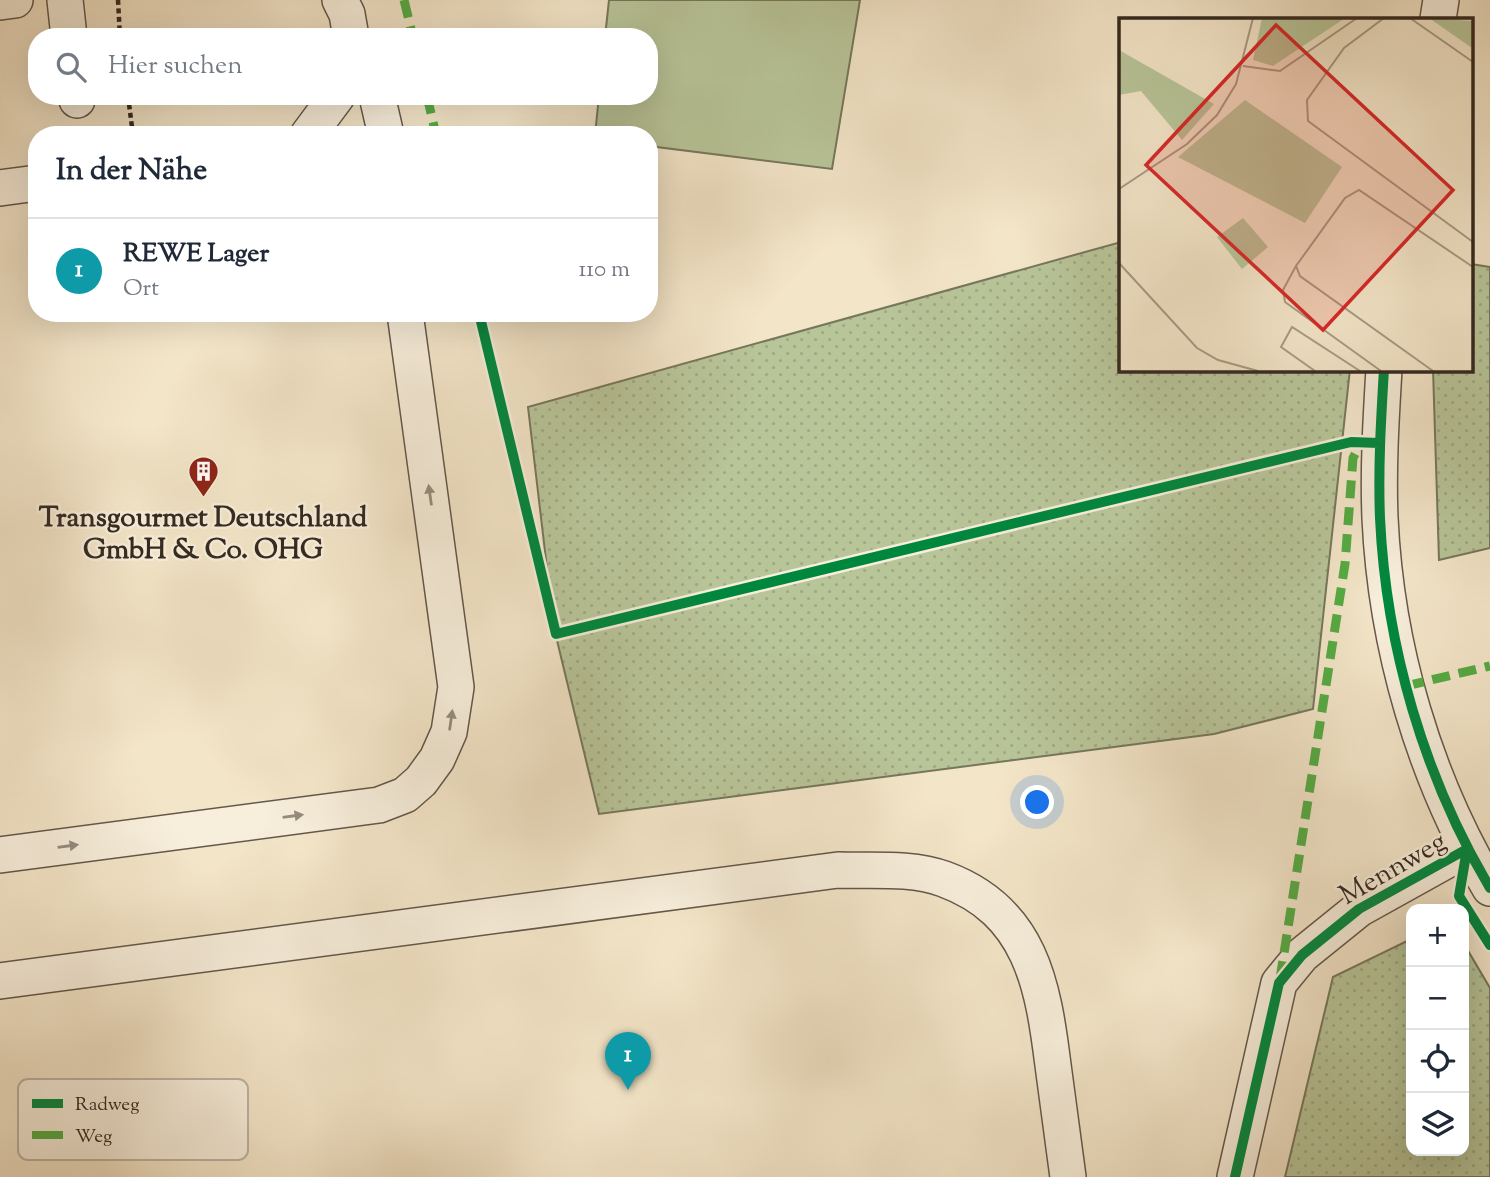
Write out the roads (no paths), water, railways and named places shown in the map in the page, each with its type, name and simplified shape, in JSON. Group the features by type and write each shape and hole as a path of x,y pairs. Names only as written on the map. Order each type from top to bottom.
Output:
{"street":[{"path":"0,2 15,0"},
{"path":"65,0 68,28"},
{"path":"340,0 347,14 349,28"},
{"path":"1438,18 1441,0"},
{"path":"315,126 330,105"},
{"path":"379,105 384,126"},
{"path":"0,188 28,184"},
{"path":"0,855 379,805 405,794 421,781 437,759 449,732 456,687 406,322"},
{"name":"Mennweg","path":"1235,1177 1279,983 1302,955 1359,909 1467,849 1421,740 1392,625 1380,520 1379,443 1384,371"},
{"path":"1467,849 1490,888"},
{"path":"0,981 838,870 900,871 943,878 972,892 1002,914 1017,934 1034,966 1046,1006 1068,1177"}],"place":[{"name":"Transgourmet Deutschland GmbH & Co. OHG","path":"203,499"},
{"name":"REWE Lager","path":"628,1090"}]}
